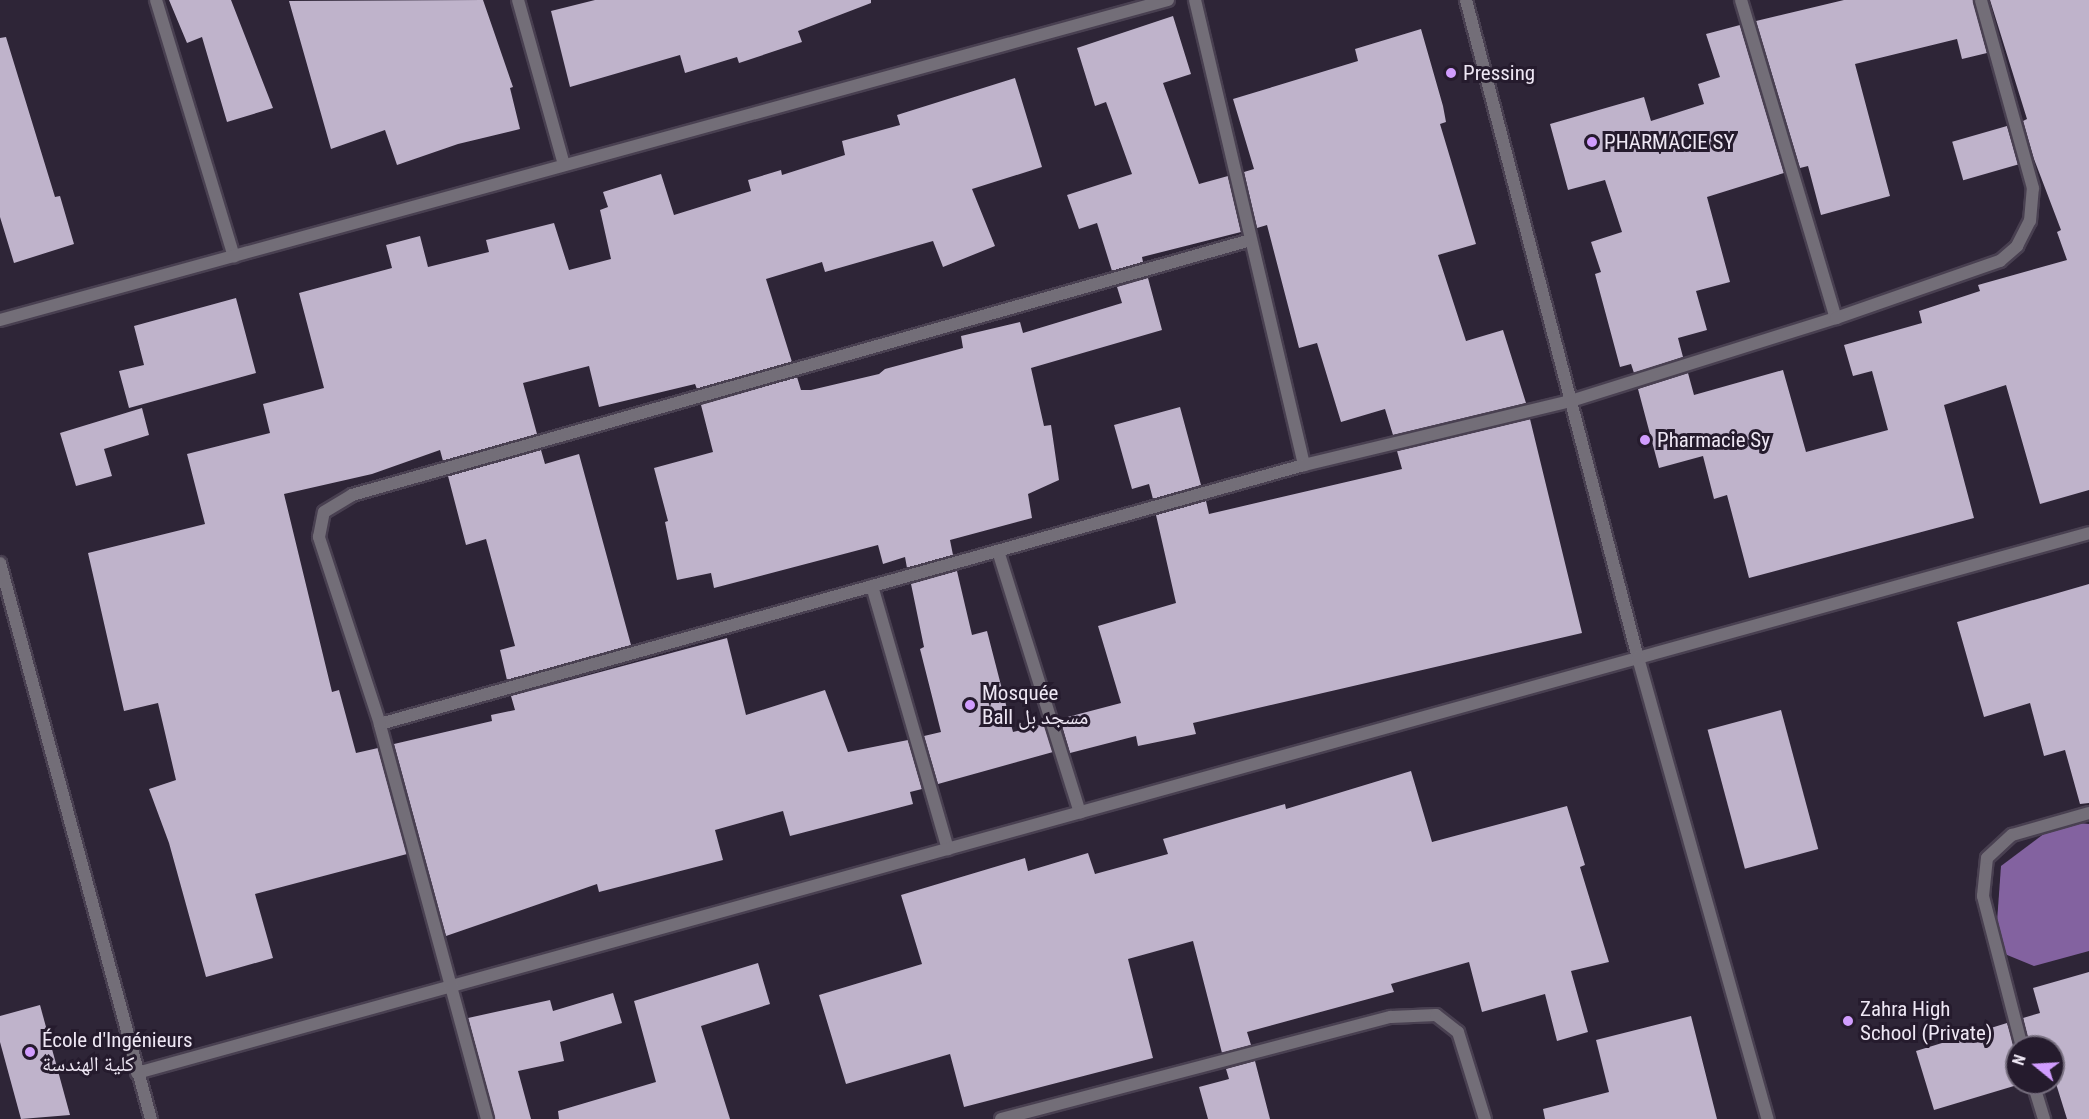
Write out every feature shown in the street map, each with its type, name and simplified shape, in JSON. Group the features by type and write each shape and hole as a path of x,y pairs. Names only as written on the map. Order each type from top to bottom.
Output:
{"street":[{"path":"156,0 234,256"},
{"path":"518,0 564,165"},
{"path":"0,320 1168,0"},
{"path":"1195,0 1304,465"},
{"path":"1466,0 1638,658 1768,1119"},
{"path":"1741,0 1836,318"},
{"path":"380,724 1304,465 1571,401 1836,318 2000,261 2017,246 2030,221 2033,188 1981,0"},
{"path":"487,1119 380,724 319,537 324,512 352,495 1251,240"},
{"path":"138,1073 2089,533"},
{"path":"998,551 1080,812"},
{"path":"0,563 151,1119"},
{"path":"872,586 948,849"},
{"path":"2019,1035 1983,896 1987,858 2012,835 2089,813"},
{"path":"1001,1119 1391,1017 1436,1015 1458,1032 1485,1119"},
{"path":"2037,1095 2044,1119"}],"shaded area":[{"path":"2078,823 2089,824 2089,951 2034,966 1995,950 2001,866 2053,827"}],"building":[{"path":"169,0 231,0 273,108 227,122 202,37 187,43"},
{"path":"483,0 513,87 510,88 520,129 458,144 397,165 385,130 331,149 289,1"},
{"path":"595,0 871,0 871,3 798,31 802,42 739,63 737,57 685,73 680,55 570,87 551,11"},
{"path":"1844,0 1973,0 1987,53 1962,59 1957,39 1855,64 1890,196 1821,215 1808,166 1800,168 1756,21"},
{"path":"1990,0 2089,0 2089,490 2040,504 2006,385 1944,405 1974,518 1749,578 1727,495 1714,499 1703,456 1659,468 1638,389 1688,373 1694,395 1783,370 1806,452 1888,430 1872,371 1853,376 1844,345 1922,323 1919,311 1980,291 1978,285 2067,260 2057,232 2061,230 2034,159 2023,121 2027,119"},
{"path":"1173,16 1191,74 1163,83 1199,184 1228,176 1241,232 1142,257 1143,262 1112,271 1097,223 1079,229 1067,195 1132,174 1106,102 1095,106 1077,48"},
{"path":"1740,25 1784,173 1707,197 1730,282 1696,291 1707,330 1678,338 1683,357 1634,373 1631,364 1620,367 1595,274 1601,272 1591,242 1622,232 1605,180 1568,190 1550,124 1644,97 1651,121 1704,104 1698,84 1720,77 1706,34"},
{"path":"1421,29 1443,106 1446,122 1440,124 1476,244 1438,255 1466,341 1503,330 1526,403 1393,435 1385,409 1341,422 1317,343 1299,348 1267,225 1257,228 1244,172 1254,169 1233,99 1358,61 1355,49"},
{"path":"6,37 55,197 60,196 74,244 14,263 0,217 0,38"},
{"path":"1015,78 1042,167 972,189 995,246 943,267 933,241 825,272 822,262 766,279 792,362 697,389 695,384 599,407 589,366 523,383 537,434 443,461 440,450 372,474 284,494 332,692 339,690 356,753 378,748 407,854 255,894 273,958 206,977 169,843 149,789 176,780 158,703 124,711 88,553 205,524 187,454 270,433 263,404 324,388 299,293 392,268 386,245 420,236 428,267 489,252 486,240 554,223 569,270 611,259 600,210 608,207 603,192 661,174 674,215 751,191 748,180 781,170 782,175 845,155 842,141 900,125 897,115"},
{"path":"2007,126 2018,164 1963,180 1952,142"},
{"path":"1148,278 1162,330 1031,368 1044,426 1051,425 1059,480 1028,494 1032,518 950,540 953,555 907,568 905,557 883,564 878,545 714,588 711,573 677,580 665,522 668,521 654,468 713,452 701,405 797,377 801,390 811,390 879,374 885,369 963,348 961,336 1020,322 1023,333 1122,303 1117,287"},
{"path":"236,298 256,373 129,408 119,371 144,365 134,326"},
{"path":"1180,407 1201,485 1153,499 1149,484 1132,489 1114,425"},
{"path":"142,408 149,435 104,449 112,476 76,486 60,433"},
{"path":"1530,419 1582,633 1193,723 1196,734 1138,746 1136,736 1070,753 1060,719 1121,703 1098,626 1176,603 1156,515 1206,501 1209,514 1402,469 1397,451"},
{"path":"541,450 545,464 579,454 631,645 507,680 500,650 515,646 486,539 466,545 448,476"},
{"name":"Mosquée Ball مسجد بل","path":"957,571 972,635 987,631 1013,732 1044,724 1053,752 938,784 924,736 941,732 920,649 924,647 911,584"},
{"path":"2089,584 2089,803 2080,804 2065,750 2044,756 2030,703 1984,717 1957,622"},
{"path":"727,638 746,715 825,690 848,752 908,740 922,789 910,792 913,804 790,836 783,811 715,830 723,860 599,892 597,884 446,936 394,744 492,721 491,715 515,710 511,696"},
{"path":"1781,710 1818,849 1745,869 1708,730"},
{"path":"1411,771 1432,842 1567,806 1585,865 1580,867 1609,962 1571,971 1588,1032 1557,1041 1545,994 1482,1012 1469,962 1391,984 1394,992 1247,1032 1251,1045 1222,1053 1193,941 1128,959 1153,1058 964,1107 950,1054 846,1084 819,995 922,964 901,895 1025,858 1028,871 1088,853 1095,874 1168,854 1163,839 1285,804 1286,809"},
{"path":"758,963 770,1004 701,1026 730,1119 559,1119 558,1111 656,1082 634,1001"},
{"path":"2089,972 2089,1119 2067,1119 2060,1095 2065,1095 2065,1035 2027,1035 2023,1018 2040,1013 2033,988"},
{"path":"613,993 622,1023 560,1042 564,1061 518,1071 531,1119 495,1119 468,1018 550,1000 553,1011"},
{"name":"École d'Ingénieurs كلية الهندسة","path":"40,1005 70,1115 21,1119 0,1042 0,1016"},
{"path":"1691,1016 1717,1119 1545,1119 1543,1109 1609,1092 1596,1040"},
{"path":"2007,1023 2011,1035 2005,1035 2005,1089 1934,1110 1916,1051"},
{"path":"1255,1061 1270,1119 1208,1119 1199,1087 1229,1079 1226,1069"}],"place":[{"name":"Pressing","path":"1451,73"},
{"name":"PHARMACIE SY","path":"1592,142"},
{"name":"Pharmacie Sy","path":"1645,440"},
{"name":"Mosquée Ball مسجد بل","path":"970,705"},
{"name":"Zahra High School (Private)","path":"1848,1021"},
{"name":"École d'Ingénieurs كلية الهندسة","path":"30,1052"}]}
